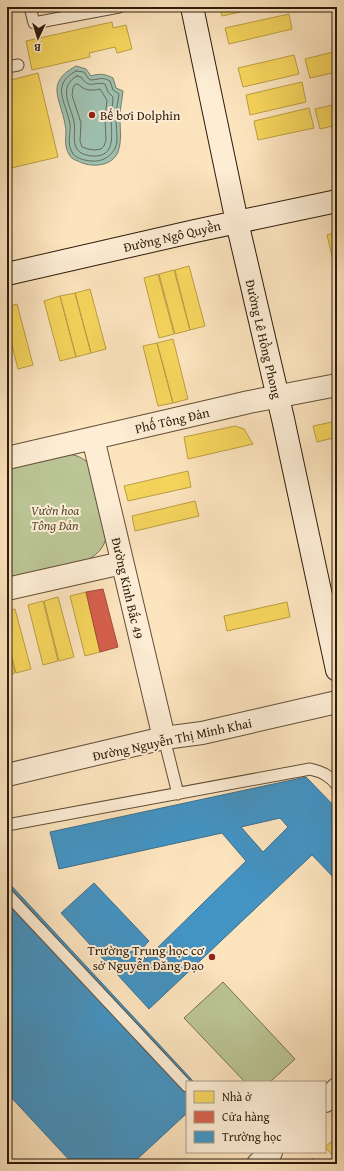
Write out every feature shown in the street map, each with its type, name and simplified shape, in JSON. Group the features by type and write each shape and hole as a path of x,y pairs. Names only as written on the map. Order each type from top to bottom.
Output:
{"street":[{"name":"Đường Lê Hồng Phong","path":"192,7 237,222 337,670"},
{"name":"Đường Ngô Quyền","path":"7,274 337,201"},
{"name":"Phố Tông Đản","path":"7,458 249,402 337,385"},
{"name":"Đường Kinh Bắc 49","path":"93,438 164,738"},
{"path":"7,589 122,563"},
{"name":"Đường Nguyễn Thị Minh Khai","path":"7,775 164,738 202,733 337,702"},
{"path":"326,1100 337,1089"}],"lane":[{"path":"30,7 34,23 119,7"},
{"path":"164,738 178,794"},
{"path":"7,825 310,769 323,773 337,785"},
{"path":"7,894 186,1085"}],"green space":[{"name":"Vườn hoa Tông Đản","path":"65,454 75,455 81,458 90,465 92,469 107,532 105,542 99,552 88,560 7,578 7,469"},
{"path":"223,982 295,1059 271,1081 244,1081 184,1018"}],"water":[{"name":"Bể bơi Dolphin","path":"76,66 86,69 91,76 102,74 113,78 116,88 123,91 120,115 120,143 118,152 111,161 100,165 88,165 75,160 70,156 66,148 66,128 57,91 60,78"}],"building: Nhà ở":[{"path":"220,7 262,7 222,16"},
{"path":"289,14 292,29 229,44 225,28"},
{"path":"112,22 113,28 126,25 132,49 117,53 115,47 89,53 90,57 32,70 26,41"},
{"path":"337,51 337,72 310,78 305,59"},
{"path":"294,55 299,74 243,87 238,68"},
{"path":"38,73 58,157 7,169 7,81"},
{"path":"302,82 306,102 250,115 246,95"},
{"path":"337,104 337,125 320,129 315,109"},
{"path":"309,108 314,128 258,140 254,121"},
{"path":"337,232 337,276 327,235"},
{"path":"189,266 205,326 190,330 175,270"},
{"path":"174,270 190,330 175,334 159,274"},
{"path":"158,274 174,334 159,338 144,278"},
{"path":"90,289 106,349 91,353 75,293"},
{"path":"75,293 91,353 76,357 60,296"},
{"path":"60,296 76,357 60,361 44,301"},
{"path":"17,304 33,365 18,369 7,326 7,307"},
{"path":"173,339 188,399 173,403 157,343"},
{"path":"157,343 173,403 158,406 143,346"},
{"path":"337,421 337,437 317,442 313,426"},
{"path":"235,426 244,429 253,444 188,459 184,437"},
{"path":"188,471 191,487 128,501 124,486"},
{"path":"195,501 199,516 135,531 132,516"},
{"path":"86,592 100,652 85,656 70,596"},
{"path":"58,597 74,657 59,661 44,601"},
{"path":"43,601 58,661 43,665 28,605"},
{"path":"287,602 290,617 227,631 224,616"},
{"path":"15,609 31,669 16,673 7,639 7,611"},
{"path":"7,643 15,673 7,675"},
{"path":"337,1137 337,1160 326,1148 326,1146"},
{"path":"313,1158 318,1164 307,1164"}],"building: Cửa hàng":[{"path":"103,589 118,647 100,652 86,592"}],"building: Trường học":[{"path":"306,777 337,809 337,881 312,855 149,1009 61,913 94,883 149,941 139,952 146,959 246,861 222,833 59,869 50,832","holes":["280,818 288,827 263,852 241,827"]},
{"path":"7,881 193,1081 186,1081 186,1114 132,1164 73,1164 7,1093"}],"place":[{"name":"Bể bơi Dolphin","path":"92,115"},
{"name":"Trường Trung học cơ sở Nguyễn Đăng Đạo","path":"212,957"}]}
